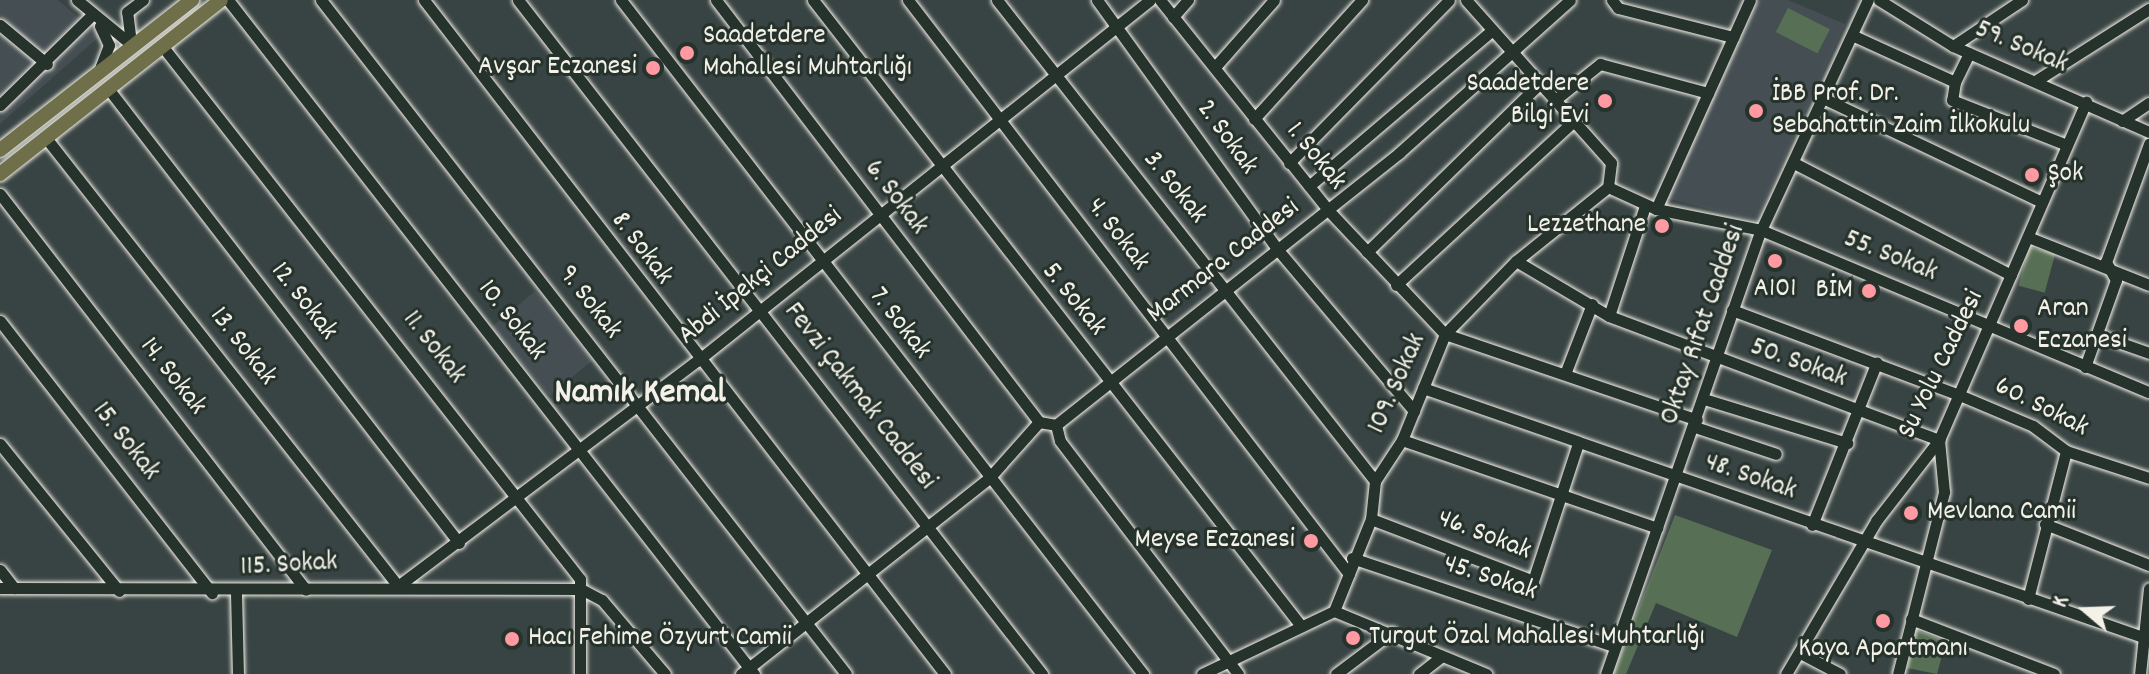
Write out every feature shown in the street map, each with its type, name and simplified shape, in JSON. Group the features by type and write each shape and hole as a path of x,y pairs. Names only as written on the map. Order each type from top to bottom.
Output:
{"main road":[{"path":"0,174 110,91 221,0"},
{"path":"0,150 186,1"}],"street":[{"path":"77,0 132,45"},
{"path":"132,45 127,12 143,0"},
{"name":"10. Sokak","path":"228,0 582,449 748,672"},
{"name":"9. Sokak","path":"321,0 846,674"},
{"name":"8. Sokak","path":"424,0 697,361 945,674"},
{"name":"Fevzi Çakmak Caddesi","path":"518,0 1042,674"},
{"name":"7. Sokak","path":"621,0 819,261 1143,674"},
{"name":"6. Sokak","path":"716,0 1039,422"},
{"name":"5. Sokak","path":"813,0 935,166 1301,626"},
{"name":"4. Sokak","path":"908,0 993,118 1349,574"},
{"name":"3. Sokak","path":"997,0 1050,75 1227,290 1375,481"},
{"name":"2. Sokak","path":"1097,0 1278,250 1414,411"},
{"name":"Abdi İpekçi Caddesi","path":"398,586 520,498 697,361 993,118 1150,0"},
{"name":"1. Sokak","path":"1160,0 1328,210 1445,334"},
{"path":"1173,17 1188,0"},
{"path":"1215,67 1274,0"},
{"path":"1254,119 1362,0"},
{"path":"1289,163 1449,0"},
{"path":"1466,0 1611,163 1608,187"},
{"name":"Marmara Caddesi","path":"1056,425 1328,210 1510,47 1570,0"},
{"path":"1612,0 1618,8 1733,37"},
{"path":"1609,316 1650,207 1708,93 1750,0"},
{"name":"Oktay Rıfat Caddesi","path":"1606,674 1657,528 1678,478 1761,230 1825,99 1868,0"},
{"name":"59. Sokak","path":"1879,0 1953,46 2037,80 2149,132"},
{"path":"1953,46 2022,0"},
{"path":"2037,80 2149,9"},
{"path":"0,105 95,16"},
{"path":"95,16 109,45 100,69"},
{"path":"0,25 47,64"},
{"path":"1309,186 1492,30"},
{"path":"1854,36 1955,82"},
{"name":"11. Sokak","path":"163,47 520,498 580,579 581,589 602,600 665,674"},
{"path":"1969,53 1955,82 1952,100 2067,145"},
{"path":"1555,100 1600,64 1708,93"},
{"path":"1367,252 1541,82"},
{"name":"12. Sokak","path":"110,91 459,543"},
{"path":"1825,99 2042,202"},
{"name":"Su Yolu Caddesi","path":"1786,674 1865,542 1939,440 2086,102"},
{"path":"2122,121 2149,103"},
{"path":"1396,285 1574,121"},
{"name":"13. Sokak","path":"46,138 398,586"},
{"path":"2109,269 2149,144"},
{"path":"1794,163 2011,275"},
{"name":"55. Sokak","path":"1608,187 1650,207 1761,230 1991,323 2085,367 2149,392"},
{"name":"109. Sokak","path":"1334,611 1352,558 1371,519 1375,481 1402,440 1445,334 1516,261 1608,187"},
{"name":"14. Sokak","path":"0,194 306,590"},
{"path":"2028,237 2149,285"},
{"name":"50. Sokak","path":"1516,261 1609,316 1717,361 1939,440"},
{"path":"2085,367 2116,280 2109,269"},
{"path":"1565,374 1592,304"},
{"name":"60. Sokak","path":"1732,310 1957,394 2033,426 2066,451 2149,478"},
{"name":"15. Sokak","path":"0,321 212,593"},
{"path":"1445,334 1565,374 1776,454"},
{"path":"2098,335 2149,353"},
{"path":"1812,525 1877,362"},
{"name":"48. Sokak","path":"1423,388 1812,525 1926,560 2145,646"},
{"path":"1704,399 1847,443"},
{"path":"748,672 990,477 1039,422 1056,425 1060,441 1224,661 1238,674"},
{"path":"1402,440 1657,528"},
{"path":"1898,674 1944,492 1939,440"},
{"name":"46. Sokak","path":"1371,519 1533,581 1578,443"},
{"path":"0,444 119,591"},
{"path":"2028,599 2066,451"},
{"path":"2045,524 2149,565"},
{"name":"45. Sokak","path":"1352,558 1614,646"},
{"path":"0,570 14,588"},
{"name":"115. Sokak","path":"0,588 212,593 398,586 581,589"},
{"path":"2140,674 2149,588"},
{"path":"580,674 581,589"},
{"path":"236,593 238,674"},
{"path":"1202,674 1334,611 1392,632 1486,674"},
{"path":"1911,619 2054,674"},
{"path":"1336,674 1392,632"},
{"path":"1800,653 1840,674"},
{"path":"1419,674 1442,656"}],"shaded area":[{"path":"0,0 58,0 100,36 0,124"},
{"name":"İBB Prof. Dr. Sebahattin Zaim İlkokulu","path":"1759,0 1788,0 1845,24 1756,221 1666,198"},
{"path":"535,291 593,360 550,396 492,327"}],"green space":[{"path":"1788,8 1830,29 1818,53 1776,32"},
{"path":"2029,247 2055,254 2045,293 2019,286"},
{"path":"1675,515 1772,550 1737,637 1656,603 1626,674 1613,674"},
{"path":"1916,630 1946,641 1937,674 1907,668"}],"place":[{"name":"Saadetdere Mahallesi Muhtarlığı","path":"687,53"},
{"name":"Avşar Eczanesi","path":"653,68"},
{"name":"Saadetdere Bilgi Evi","path":"1605,101"},
{"name":"İBB Prof. Dr. Sebahattin Zaim İlkokulu","path":"1756,111"},
{"name":"Şok","path":"2032,175"},
{"name":"Lezzethane","path":"1662,226"},
{"name":"A101","path":"1775,261"},
{"name":"BİM","path":"1869,291"},
{"name":"Aran Eczanesi","path":"2021,326"},
{"name":"Mevlana Camii","path":"1911,513"},
{"name":"Meyse Eczanesi","path":"1311,541"},
{"name":"Kaya Apartmanı","path":"1883,621"},
{"name":"Turgut Özal Mahallesi Muhtarlığı","path":"1353,638"},
{"name":"Hacı Fehime Özyurt Camii","path":"512,639"}],"district":[{"name":"Namık Kemal","path":"640,395"}]}
